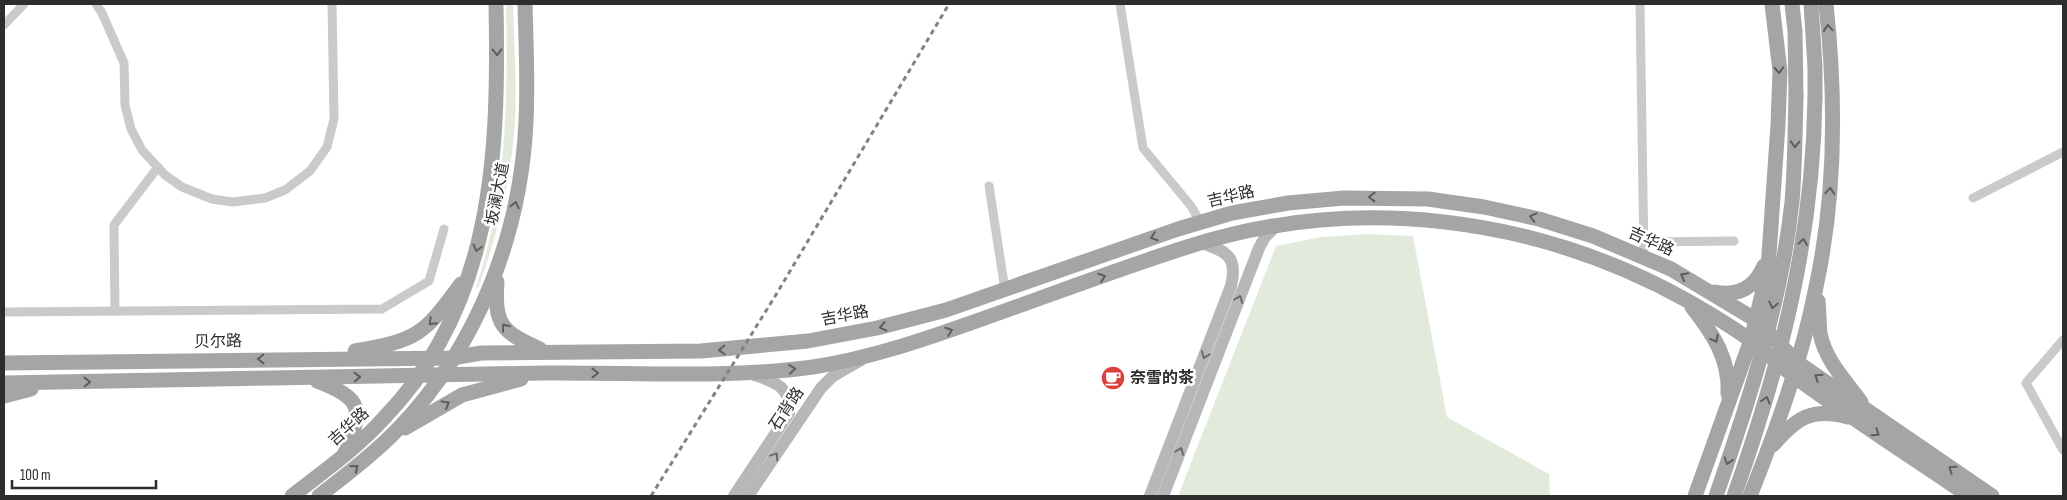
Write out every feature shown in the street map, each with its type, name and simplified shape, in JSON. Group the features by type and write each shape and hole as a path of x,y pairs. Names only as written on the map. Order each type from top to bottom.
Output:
{"main road":[{"name":"坂澜大道","path":"432,358 457,310 472,269 487,204 494,150 498,84 496,4"},
{"name":"坂澜大道","path":"389,438 417,408 452,358 478,315 497,268 517,196 524,147 527,97 525,4"},
{"path":"1695,496 1751,340 1768,269 1780,70 1772,4"},
{"path":"1716,496 1753,381 1767,329 1784,251 1792,202 1796,96 1795,31 1792,4"},
{"path":"1734,496 1770,389 1801,257 1809,206 1815,98 1811,4"},
{"path":"1750,496 1795,369 1817,286 1832,166 1831,83 1826,4"},
{"name":"吉华路","path":"292,496 344,455 385,418 432,358 452,358 481,353 546,351 701,351 790,344 842,335 912,320 1005,290 1200,222 1260,208 1316,200 1372,197 1428,199 1484,207 1539,219 1593,236 1644,249 1756,320 1795,369"},
{"name":"吉华路","path":"420,375 747,372 814,367 868,356 922,341 1201,242 1277,225 1318,220 1372,217 1427,219 1481,226 1534,238 1586,255 1637,276 1686,300 1751,340 1862,415 1992,496"},
{"path":"1708,290 1732,294 1749,287 1761,273 1770,253"},
{"path":"497,268 496,306 503,326 519,340 546,351"},
{"path":"310,359 392,344 410,338 432,322 472,269"},
{"path":"1817,286 1820,334 1826,351 1862,415"},
{"path":"1686,300 1710,330 1722,351 1728,387 1726,411"},
{"path":"4,355 80,354 129,361"},
{"name":"贝尔路","path":"4,363 432,358"},
{"path":"319,496 361,464 389,438 462,395 546,373"},
{"path":"4,383 420,375"},
{"path":"308,378 340,390 349,397 354,406 357,416 356,426 344,455"},
{"path":"4,396 62,382"},
{"path":"1767,452 1796,421 1809,415 1824,413 1862,415"},
{"name":"吉华路","path":"1862,415 1969,496"}],"street":[{"path":"4,25 24,4"},
{"path":"96,4 124,63 125,105 131,129 142,150 173,181 192,192 212,199 233,202 254,200 275,194 294,184 310,171 327,147 332,134 334,119 332,4"},
{"path":"1120,4 1143,148 1191,206 1200,222"},
{"path":"1640,4 1644,249 1734,241"},
{"path":"1973,198 2063,152"},
{"path":"115,311 114,225 158,167"},
{"path":"989,186 1005,290"},
{"path":"1163,496 1258,248 1265,237 1277,225"},
{"path":"4,312 382,308 429,281 444,229"},
{"path":"1150,496 1234,274 1227,254 1220,249 1201,242"},
{"path":"2063,340 2026,383 2063,450"},
{"name":"石背路","path":"748,496 827,381 868,356"},
{"name":"石背路","path":"734,496 788,413 788,398 780,385 747,372"}],"shaded area":[{"path":"506,4 513,4 516,92 513,143 502,206 492,247 478,288 476,287 486,253 500,183 506,111"},
{"path":"1367,234 1413,236 1447,417 1549,474 1550,496 1178,496 1276,246 1321,237"}],"railway":[{"path":"651,496 774,298 949,4"}],"place":[{"name":"奈雪的茶","path":"1113,378"}]}
